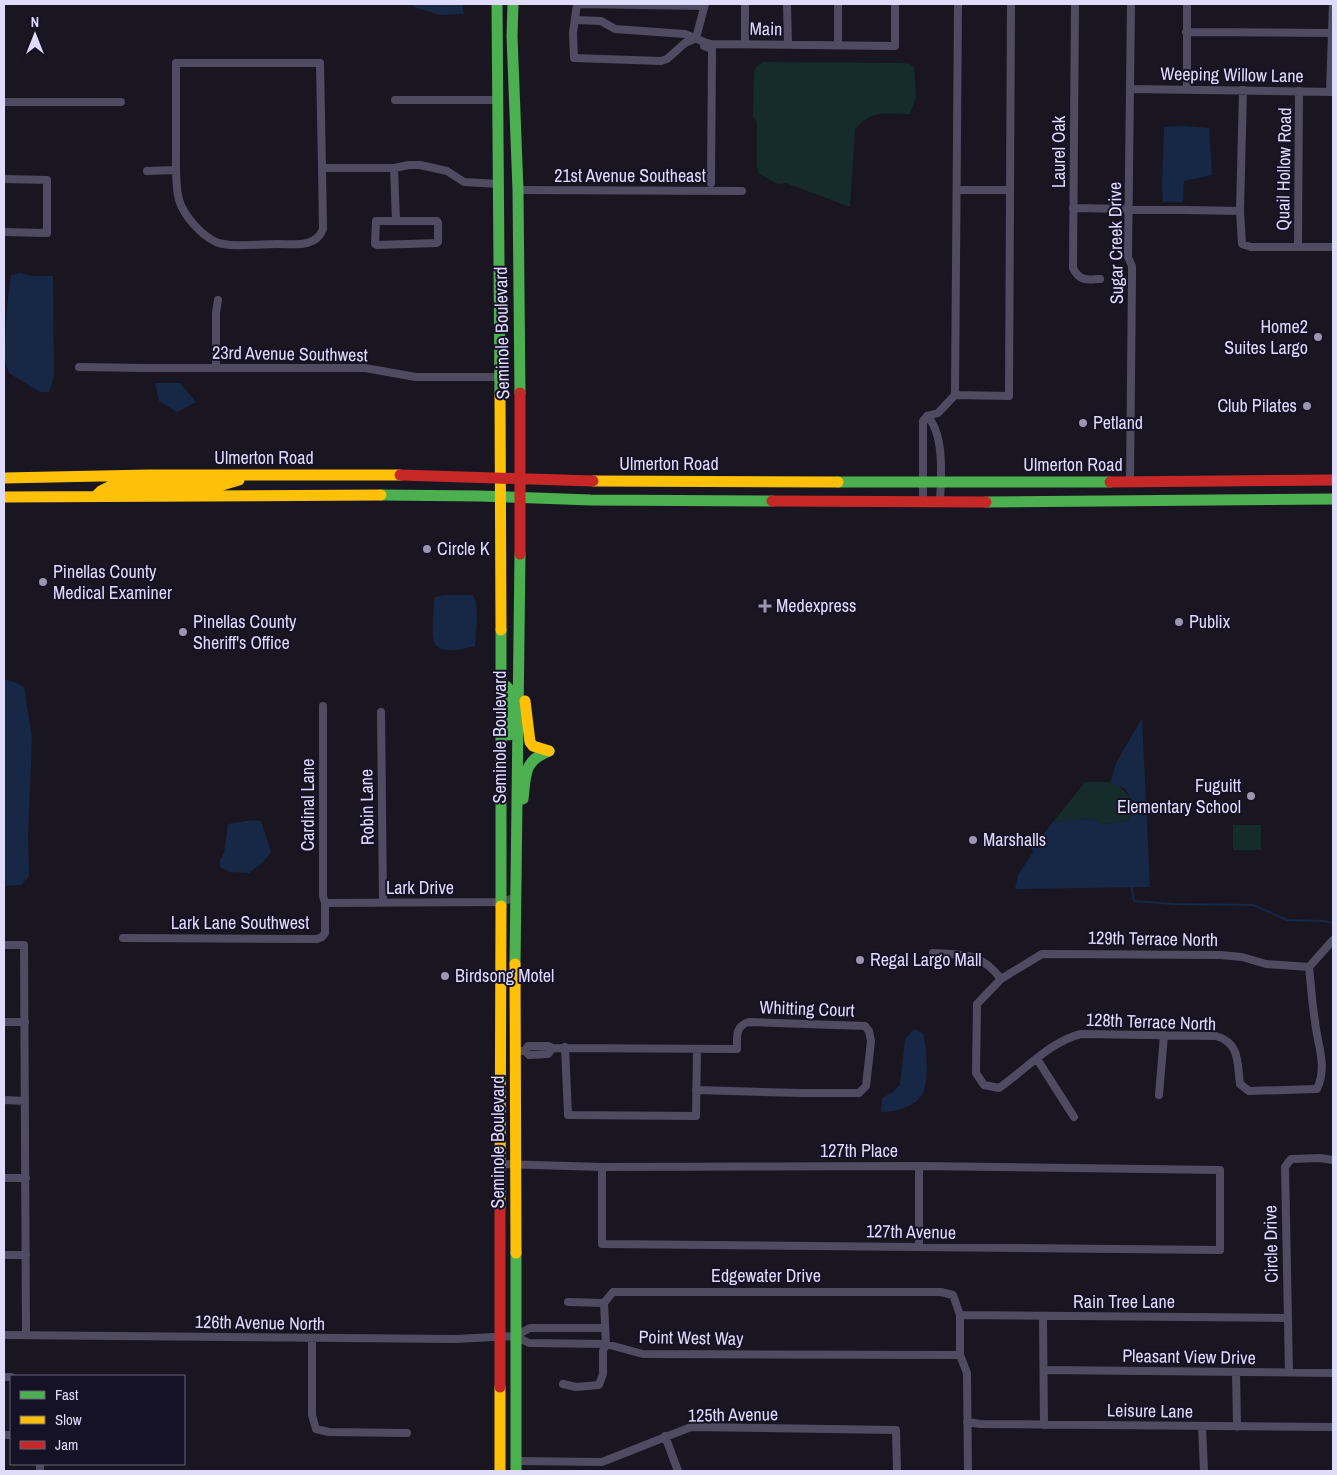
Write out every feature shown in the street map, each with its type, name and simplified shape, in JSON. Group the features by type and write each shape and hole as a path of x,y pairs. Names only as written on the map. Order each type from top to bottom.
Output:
{"main road":[{"name":"Seminole Boulevard","path":"497,4 500,377 500,1471"},
{"path":"507,4 507,27 512,36"},
{"name":"Seminole Boulevard","path":"513,4 512,36 518,190 520,478 515,898 520,1050 516,1165 516,1466"},
{"path":"499,100 506,109 508,129 515,137"},
{"path":"499,184 518,190"},
{"path":"81,476 96,496 101,490 111,486 222,484 257,475"},
{"name":"Ulmerton Road","path":"4,478 257,475 500,477 615,481 924,483 1333,480"},
{"path":"4,488 29,488 51,477"},
{"name":"Ulmerton Road","path":"4,497 356,494 611,501 923,502 1333,499"},
{"path":"516,854 528,764 536,755 549,751 533,746 528,736 518,635"},
{"path":"499,672 508,688 509,738 517,759"}],"street":[{"path":"696,38 685,43 667,59 661,61 574,58 573,33 577,4 704,5 696,38 698,43 712,49 711,183"},
{"path":"745,4 745,43"},
{"path":"787,4 788,44"},
{"path":"838,4 838,44"},
{"name":"Main","path":"576,20 601,21 615,29 685,34 711,44 895,46 894,4"},
{"path":"923,502 923,421 927,416 938,413 956,395 958,4"},
{"path":"956,395 1008,396 1011,4"},
{"name":"Laurel Oak","path":"1075,4 1073,268 1075,274 1080,278 1086,280 1100,279"},
{"name":"Sugar Creek Drive","path":"1130,482 1132,266 1128,257 1131,4"},
{"path":"1187,4 1187,90"},
{"path":"1332,92 1333,4"},
{"path":"1186,32 1332,33"},
{"path":"176,63 320,63 322,168 323,229 320,237 312,242 298,244 229,244 217,242 206,235 190,219 179,200 176,170 176,63"},
{"name":"Weeping Willow Lane","path":"1130,89 1332,92"},
{"path":"1243,90 1240,211 1242,244 1251,247 1333,247"},
{"name":"Quail Hollow Road","path":"1298,247 1299,91"},
{"path":"396,100 499,100"},
{"path":"4,102 121,102"},
{"path":"322,168 394,168 420,165 447,171 464,182 499,184"},
{"path":"394,168 396,221"},
{"path":"146,171 176,170"},
{"path":"4,179 47,180 47,233 4,232"},
{"name":"21st Avenue Southeast","path":"518,190 742,191"},
{"path":"957,190 1010,190"},
{"path":"1073,208 1240,211"},
{"path":"376,221 396,221 437,221 438,242 375,244 376,221"},
{"path":"216,368 216,313 218,300"},
{"name":"23rd Avenue Southwest","path":"79,367 365,368 426,377 500,377"},
{"path":"927,416 934,422 939,444 940,502"},
{"name":"Cardinal Lane","path":"323,706 323,896 325,903"},
{"name":"Robin Lane","path":"382,712 383,902"},
{"name":"Lark Drive","path":"325,903 499,902 515,898"},
{"name":"Lark Lane Southwest","path":"123,938 317,938 322,937 325,933 325,903"},
{"path":"1309,967 1333,940"},
{"path":"4,945 24,945 26,1335"},
{"path":"933,953 974,956 985,963 1001,979"},
{"name":"129th Terrace North","path":"984,1085 976,1073 977,1004 1001,979 1042,954 1220,955 1242,957 1266,964 1309,967"},
{"name":"128th Terrace North","path":"984,1085 999,1088 1036,1059 1071,1036 1081,1034 1216,1036 1226,1039 1235,1048 1240,1084 1249,1090 1317,1089 1322,1080 1322,1056 1315,1023 1309,967"},
{"path":"4,1022 25,1022"},
{"name":"Whitting Court","path":"520,1050 529,1054 544,1050 548,1054 553,1048 737,1049 738,1030 742,1024 749,1022 865,1026 869,1030 871,1041 866,1086 859,1093 696,1090"},
{"path":"1159,1095 1164,1035"},
{"path":"565,1048 568,1115 696,1116 697,1049"},
{"path":"1036,1059 1074,1117"},
{"path":"4,1100 25,1101"},
{"name":"Circle Drive","path":"1289,1372 1284,1167 1291,1159 1320,1158 1333,1160"},
{"name":"127th Place","path":"499,1164 602,1167 919,1166 1220,1170 1220,1250"},
{"path":"919,1166 919,1247"},
{"name":"127th Avenue","path":"602,1167 602,1244 1220,1250"},
{"path":"4,1178 26,1178"},
{"path":"4,1255 26,1255"},
{"name":"Edgewater Drive","path":"604,1303 613,1292 923,1291 953,1295 960,1315"},
{"path":"563,1384 576,1387 599,1385 603,1374 603,1351 606,1344 604,1303 568,1302"},
{"path":"960,1315 960,1355 967,1373 968,1471"},
{"name":"Rain Tree Lane","path":"960,1315 1288,1318"},
{"path":"1043,1317 1044,1425"},
{"path":"516,1336 530,1328 605,1328"},
{"name":"126th Avenue North","path":"4,1335 312,1339 455,1339 516,1336"},
{"name":"Point West Way","path":"516,1336 529,1343 606,1344 643,1354 960,1355"},
{"path":"312,1339 312,1415 316,1429 329,1432 407,1433"},
{"name":"Pleasant View Drive","path":"1044,1370 1333,1373"},
{"path":"1236,1372 1237,1427"},
{"name":"Leisure Lane","path":"967,1422 1044,1425 1333,1427"},
{"path":"1202,1426 1204,1471"},
{"name":"125th Avenue","path":"516,1466 602,1462 691,1427 896,1430 896,1471"},
{"path":"665,1436 678,1471"},
{"path":"602,1462 602,1471"}],"green space":[{"path":"763,62 899,63 910,64 914,67 916,97 910,114 887,113 874,115 867,118 855,129 850,207 786,183 778,184 759,174 757,166 757,122 753,117 754,72 757,66"},
{"path":"1085,782 1109,783 1120,787 1135,805 1128,821 1104,824 1093,819 1053,822"},
{"path":"1233,825 1261,825 1261,850 1233,850"}],"water":[{"path":"412,4 462,4 464,14 440,15 414,7"},
{"path":"1164,127 1209,128 1212,175 1184,181 1183,202 1163,202"},
{"path":"21,273 31,276 53,276 54,377 49,392 40,392 9,373 4,359 11,275"},
{"path":"155,383 180,383 196,402 177,412 159,401"},
{"path":"444,595 473,595 476,601 477,617 475,646 453,650 441,649 434,642 433,634 435,597"},
{"path":"4,679 24,687 32,739 28,836 29,876 21,885 5,886"},
{"path":"1142,718 1150,887 1015,889 1018,875 1033,852 1032,849 1053,822 1093,819 1104,824 1128,821 1135,805 1125,789 1109,782 1111,781 1116,763"},
{"path":"253,820 261,821 271,852 264,861 249,873 230,872 221,868 219,862 224,853 228,824"},
{"path":"914,1029 923,1033 926,1046 927,1072 923,1093 920,1098 905,1108 881,1112 882,1098 893,1092 900,1085 905,1039"}],"waterway":[{"path":"1131,885 1134,901 1174,904 1253,905 1287,920 1333,923"}],"traffic: fast":[{"path":"497,4 500,396"},
{"path":"513,4 512,36 518,190 520,393"},
{"path":"838,482 1110,482"},
{"path":"381,495 591,500 772,501"},
{"path":"986,502 1333,499"},
{"path":"515,964 520,554"},
{"path":"501,630 501,906"},
{"path":"506,686 508,688 509,735"},
{"path":"523,799 527,770 530,764 534,759 549,751"},
{"path":"516,1253 516,1471"}],"traffic: slow":[{"path":"500,396 501,630"},
{"path":"4,478 149,475 400,475"},
{"path":"96,496 111,486 222,485 239,480"},
{"path":"593,481 838,482"},
{"path":"4,497 381,495"},
{"path":"525,701 530,742 533,746 549,751"},
{"path":"500,1207 501,906"},
{"path":"515,964 516,1253"},
{"path":"500,1387 500,1471"}],"traffic: jam":[{"path":"520,393 520,554"},
{"path":"400,475 593,481"},
{"path":"1110,482 1333,480"},
{"path":"772,501 986,502"},
{"path":"500,1207 500,1387"}],"place":[{"name":"Home2 Suites Largo","path":"1318,337"},
{"name":"Club Pilates","path":"1307,406"},
{"name":"Petland","path":"1083,423"},
{"name":"Circle K","path":"427,549"},
{"name":"Pinellas County Medical Examiner","path":"43,582"},
{"name":"Medexpress","path":"765,606"},
{"name":"Publix","path":"1179,622"},
{"name":"Pinellas County Sheriff's Office","path":"183,632"},
{"name":"Fuguitt Elementary School","path":"1251,796"},
{"name":"Marshalls","path":"973,840"},
{"name":"Regal Largo Mall","path":"860,960"},
{"name":"Birdsong Motel","path":"445,976"}]}
